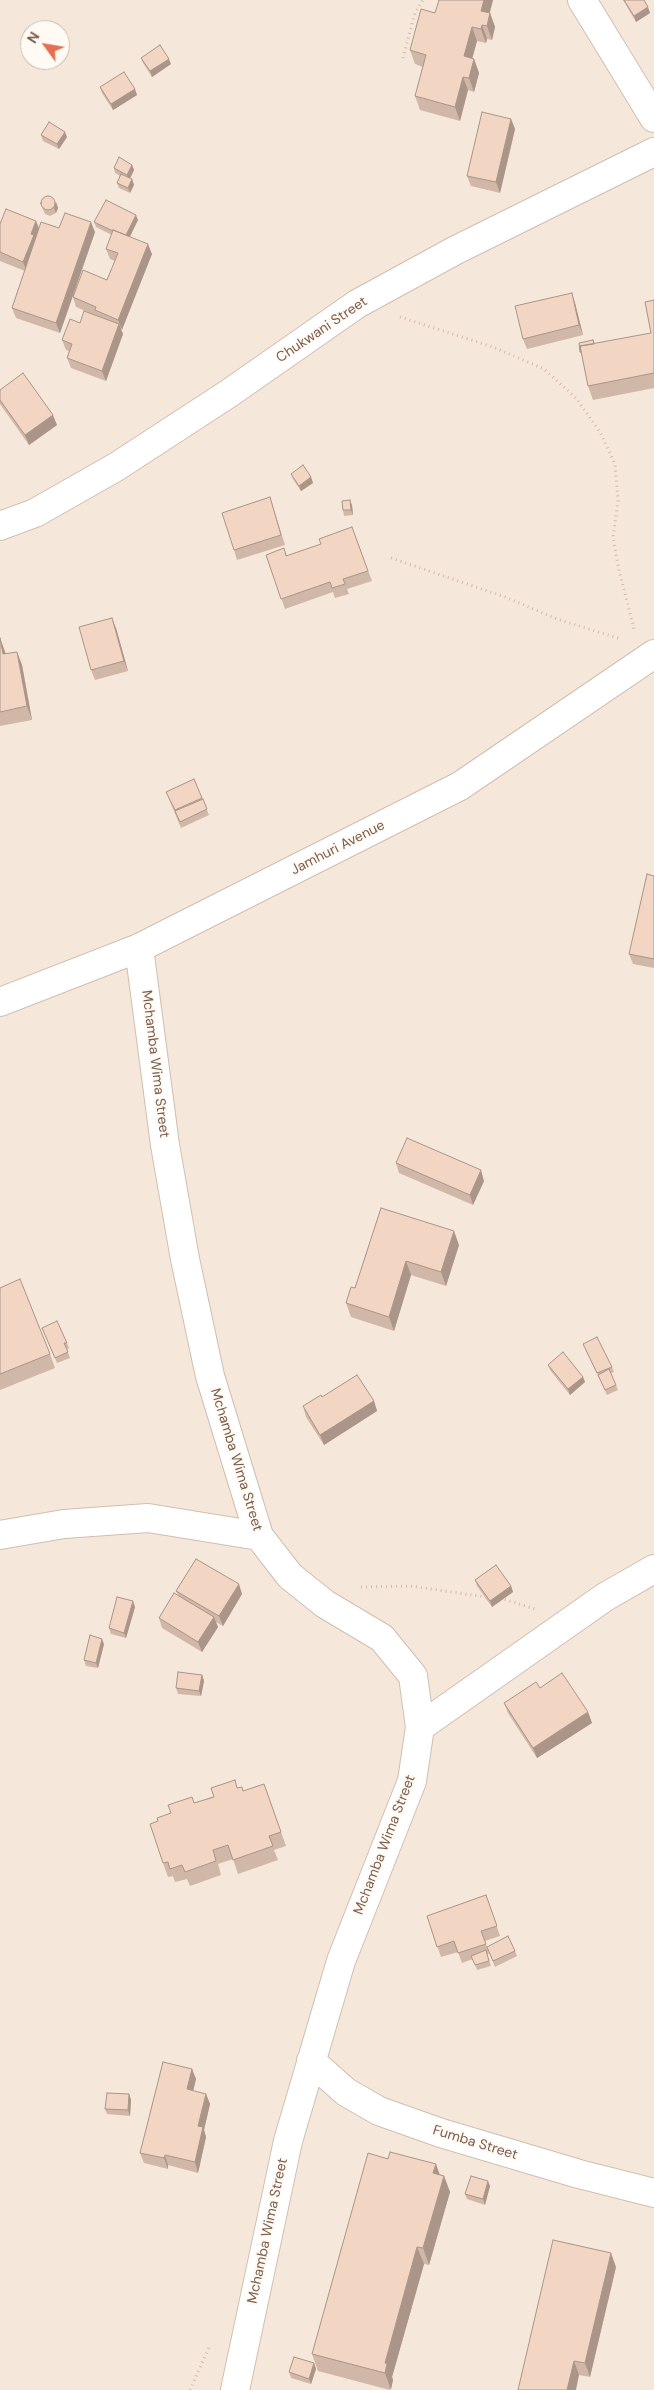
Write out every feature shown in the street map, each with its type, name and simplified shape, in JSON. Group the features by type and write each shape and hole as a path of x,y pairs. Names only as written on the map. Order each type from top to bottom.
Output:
{"street":[{"path":"582,0 654,118"},
{"name":"Chukwani Street","path":"0,526 35,513 116,468 228,394 357,304 456,250 654,152"},
{"name":"Jamhuri Avenue","path":"0,1002 140,948 460,786 532,739 645,646"},
{"name":"Mchamba Wima Street","path":"140,948 165,1145 185,1259 210,1376 259,1536 290,1576 312,1594 382,1638 413,1676 420,1727 412,1781 341,1961 288,2141 235,2390"},
{"path":"0,1535 64,1524 148,1518 259,1536"},
{"path":"420,1727 605,1597 654,1569"},
{"name":"Fumba Street","path":"311,2061 346,2092 379,2111 441,2133 579,2174 654,2193"}],"path":[{"path":"403,58 415,13 423,0"},
{"path":"357,304 493,347 544,370 576,398 600,432 615,464 618,501 613,538 621,578 645,646"},
{"path":"391,558 505,597 557,619 623,640"},
{"path":"312,1594 362,1587 410,1586 504,1599 571,1621"}],"shaded area":[{"path":"0,0 654,0 654,2390 0,2390"}],"building":[{"path":"439,0 484,0 481,11 490,13 487,26 482,25 481,29 472,27 464,56 474,59 469,78 463,77 455,107 415,96 426,55 410,50 421,9 435,13"},
{"path":"624,0 644,0 648,7 634,16"},
{"path":"160,45 169,59 150,71 141,58"},
{"path":"124,72 135,89 111,104 100,87"},
{"path":"482,112 511,119 496,182 467,176"},
{"path":"49,122 65,132 57,144 41,135"},
{"path":"119,157 132,165 127,175 114,168"},
{"path":"121,174 132,179 128,188 117,183"},
{"path":"45,196 51,196 55,203 51,210 45,210 41,206 41,200"},
{"path":"106,200 136,215 126,235 94,222"},
{"path":"6,209 36,221 31,234 34,235 23,262 0,252 0,224"},
{"path":"65,213 91,222 56,323 12,308 41,222 59,228"},
{"path":"113,230 148,244 118,320 95,310 96,307 73,297 83,270 107,280 118,253 106,249"},
{"path":"572,293 579,325 523,339 515,306"},
{"path":"654,300 654,373 588,386 580,346 651,333 645,302"},
{"path":"84,311 119,324 102,371 67,358 72,344 62,340 70,319 80,323"},
{"path":"593,340 594,344 580,346 580,352 579,343"},
{"path":"23,373 53,415 25,435 0,400 0,390"},
{"path":"303,465 311,477 299,486 291,474"},
{"path":"270,497 281,535 234,550 222,513"},
{"path":"350,500 351,510 343,510 342,501"},
{"path":"352,527 368,571 343,579 345,584 332,588 330,582 281,599 266,555 284,548 286,556 321,544 319,539"},
{"path":"112,618 124,661 91,670 79,627"},
{"path":"0,638 3,654 17,652 27,706 0,712"},
{"path":"194,779 202,798 175,810 166,792"},
{"path":"203,799 207,809 180,822 175,811"},
{"path":"647,874 654,876 654,959 629,954"},
{"path":"407,1138 481,1170 470,1195 396,1163"},
{"path":"381,1208 454,1231 441,1272 406,1261 389,1317 346,1303 351,1287 355,1288"},
{"path":"20,1279 50,1354 0,1374 0,1288"},
{"path":"57,1321 67,1343 64,1343 68,1352 55,1358 42,1328"},
{"path":"597,1337 612,1367 597,1373 583,1344"},
{"path":"563,1352 583,1377 568,1389 548,1365"},
{"path":"609,1369 616,1385 605,1390 598,1375"},
{"path":"357,1375 374,1401 320,1435 303,1406 321,1395 322,1397"},
{"path":"196,1559 239,1584 219,1616 176,1591"},
{"path":"496,1565 511,1586 490,1601 475,1580"},
{"path":"174,1593 214,1617 198,1642 159,1618"},
{"path":"117,1597 133,1601 124,1633 109,1628"},
{"path":"90,1635 102,1639 96,1663 84,1660"},
{"path":"178,1672 202,1675 199,1691 176,1688"},
{"path":"562,1673 588,1712 533,1748 504,1703 536,1682 540,1688"},
{"path":"235,1780 237,1788 242,1787 243,1791 264,1784 281,1832 269,1836 273,1846 233,1860 228,1845 213,1850 216,1861 185,1872 182,1865 170,1869 168,1862 163,1863 150,1824 158,1821 157,1818 171,1813 168,1805 192,1797 194,1803 214,1797 211,1788"},
{"path":"486,1895 497,1926 481,1931 486,1944 458,1953 454,1941 437,1947 427,1916"},
{"path":"508,1936 515,1951 493,1961 487,1947"},
{"path":"486,1950 489,1961 475,1965 471,1956"},
{"path":"163,2062 192,2069 187,2089 206,2094 198,2126 203,2127 195,2162 165,2155 164,2158 140,2153"},
{"path":"107,2093 129,2094 128,2110 105,2109"},
{"path":"390,2152 436,2164 433,2173 444,2176 423,2248 417,2247 385,2363 387,2364 385,2373 312,2354 368,2153 388,2159"},
{"path":"471,2176 488,2181 483,2199 465,2194"},
{"path":"553,2240 611,2253 585,2363 574,2361 567,2390 518,2390"},
{"path":"294,2357 314,2363 309,2379 289,2372"}]}
